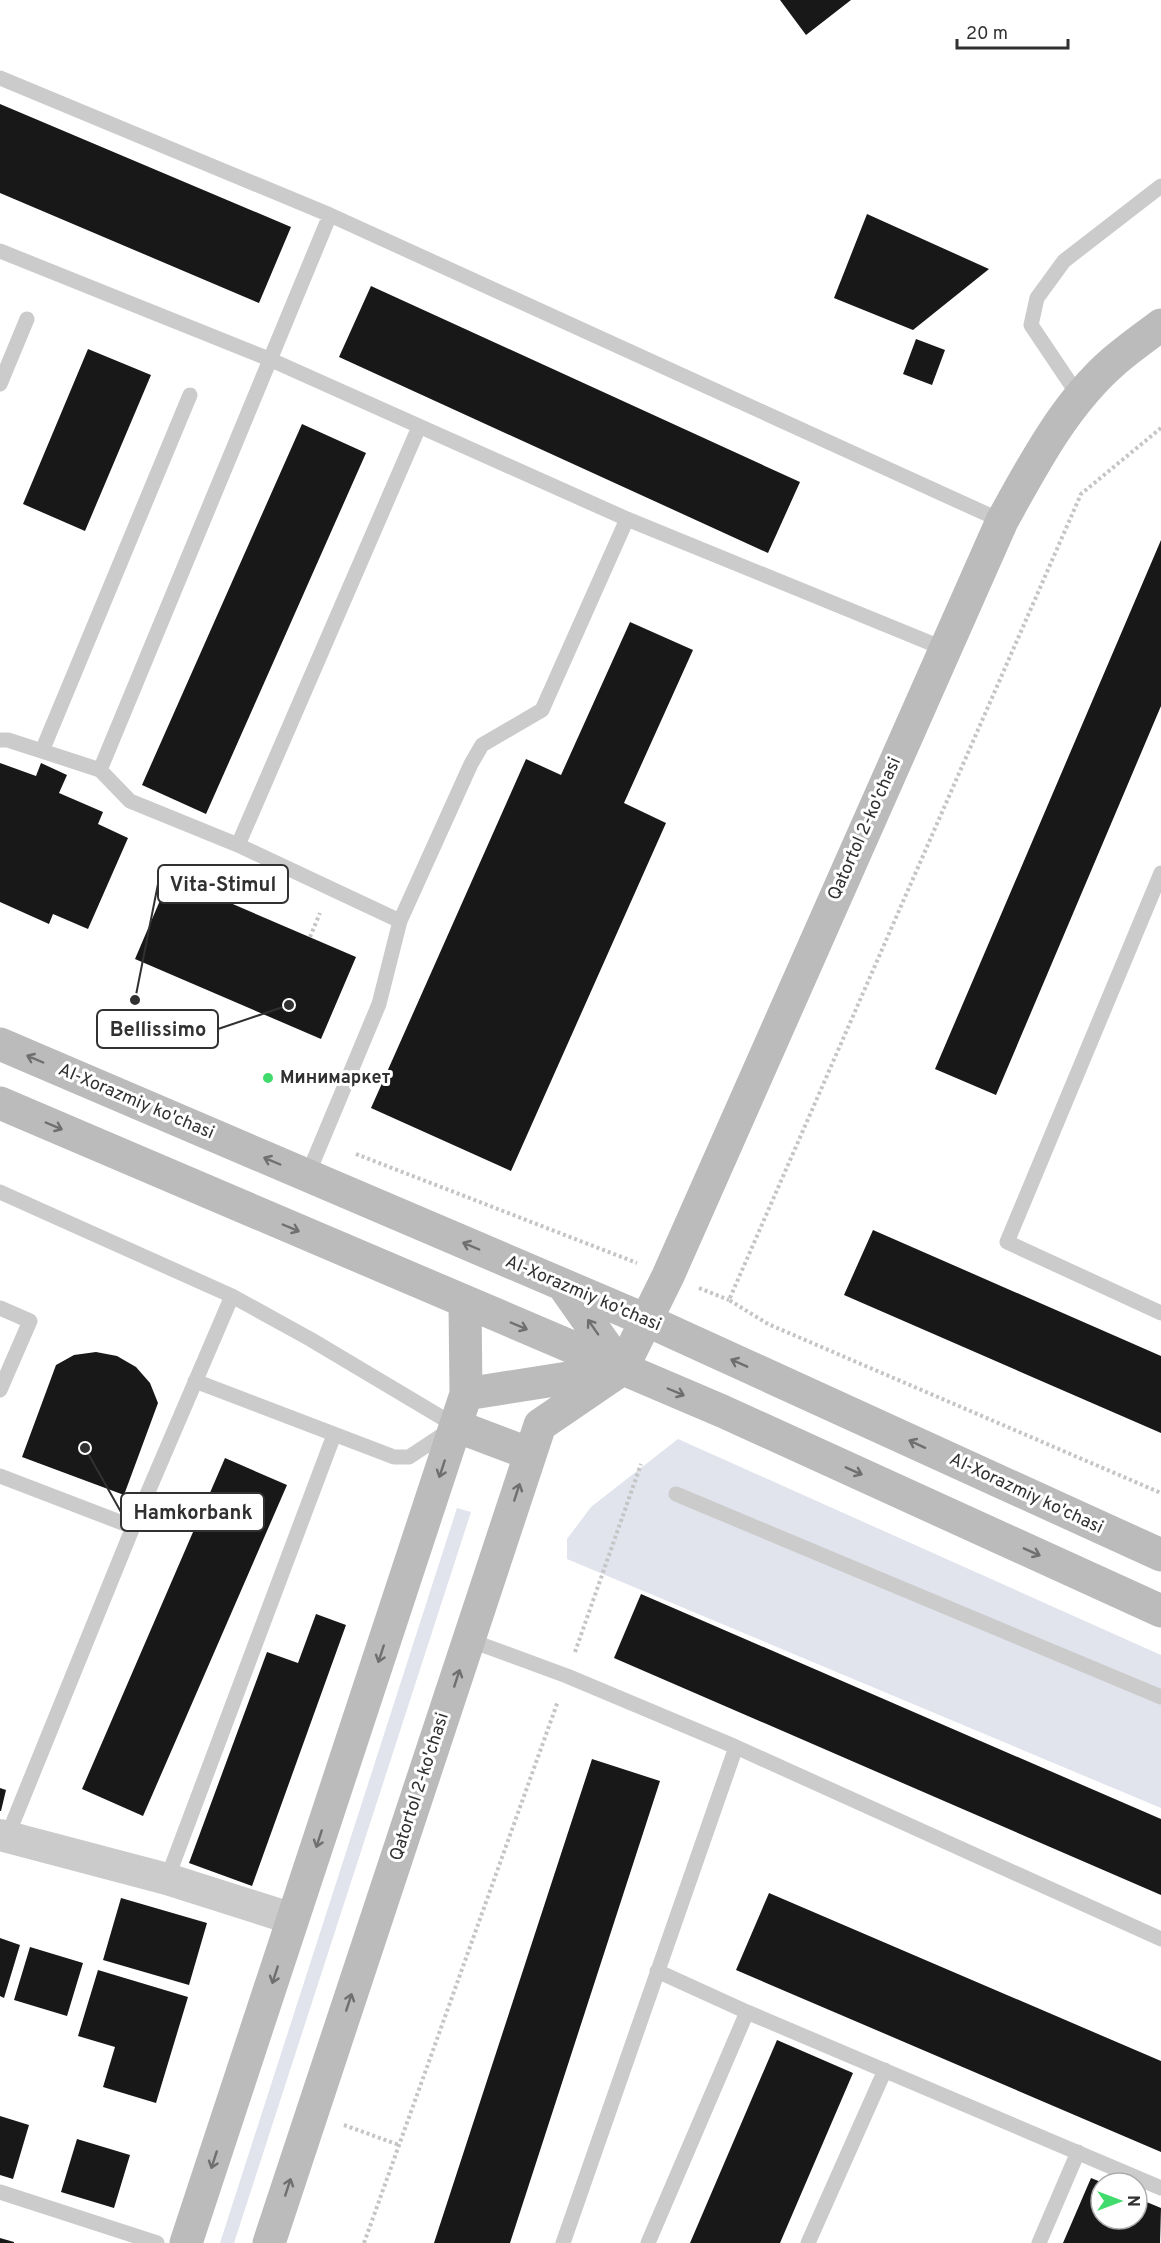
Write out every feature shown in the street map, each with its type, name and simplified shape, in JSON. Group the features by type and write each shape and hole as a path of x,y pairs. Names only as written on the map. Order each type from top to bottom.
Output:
{"main road":[{"name":"Qatortol 2-ko'chasi","path":"269,2243 540,1425 622,1369 648,1322 669,1276 1002,521 1049,438 1080,398 1113,362 1161,325"},
{"name":"Al-Xorazmiy ko'chasi","path":"0,1044 648,1322 1161,1555"},
{"path":"0,1103 722,1411 1161,1611"},
{"path":"563,1285 622,1369"},
{"path":"186,2243 466,1394 465,1303"},
{"path":"466,1394 622,1369"},
{"path":"456,1426 530,1454"}],"street":[{"path":"4,1836 167,1879 293,1919"}],"lane":[{"path":"0,78 330,215 1002,521"},
{"path":"1080,398 1031,326 1037,298 1064,261 1161,186"},
{"path":"100,770 330,215"},
{"path":"0,251 269,359 627,519 945,649"},
{"path":"0,384 27,319"},
{"path":"42,751 190,395"},
{"path":"238,845 420,427"},
{"path":"310,1177 322,1141 379,1004 400,921 466,775 482,745 542,710 627,519"},
{"path":"0,740 8,740 100,770 130,801 238,845 400,921"},
{"path":"1161,873 1007,1242 1161,1313"},
{"path":"0,1192 232,1296 310,1339 456,1426 409,1457 394,1457 195,1381"},
{"path":"4,1836 232,1296"},
{"path":"0,1308 30,1321 0,1390"},
{"path":"167,1879 334,1436"},
{"path":"0,1476 133,1527"},
{"path":"676,1494 1161,1697"},
{"path":"469,1641 567,1676 736,1746 1161,1939"},
{"path":"563,2243 736,1746"},
{"path":"657,1971 747,2012 1161,2188"},
{"path":"648,2243 747,2012"},
{"path":"808,2243 885,2070"},
{"path":"1039,2243 1078,2152"},
{"path":"0,2192 157,2243"}],"path":[{"path":"729,1300 1082,494 1161,428"},
{"path":"322,1141 729,1300 768,1324 1161,1493"},
{"path":"364,2243 641,1464"},
{"path":"312,2114 399,2145"}],"shaded area":[{"path":"678,1439 1161,1655 1161,1808 567,1559 567,1539 591,1507"},
{"path":"457,1508 471,1512 234,2243 220,2243"}],"building":[{"path":"780,0 851,0 806,35"},
{"path":"0,104 291,227 259,303 0,193"},
{"path":"867,214 989,269 913,330 834,298"},
{"path":"371,286 800,482 768,553 339,357"},
{"path":"916,339 945,350 932,385 903,374"},
{"path":"88,349 151,375 85,531 23,504"},
{"path":"302,424 366,453 206,814 142,785"},
{"path":"1161,540 1161,706 996,1095 935,1069"},
{"path":"630,622 693,650 624,803 666,823 511,1171 371,1108 526,759 561,775"},
{"path":"0,763 36,776 41,763 67,775 59,793 103,812 98,824 128,838 88,929 53,914 49,924 0,902"},
{"path":"170,877 356,957 321,1039 135,959"},
{"path":"873,1230 1161,1356 1161,1433 844,1295"},
{"path":"96,1352 117,1356 136,1367 150,1383 158,1403 124,1495 22,1457 56,1365 74,1355"},
{"path":"225,1458 287,1485 143,1816 82,1789"},
{"path":"641,1594 1161,1819 1161,1895 614,1658"},
{"path":"316,1614 346,1625 252,1886 189,1863 267,1652 298,1663"},
{"path":"592,1759 660,1781 510,2243 434,2243"},
{"path":"0,1788 6,1790 1,1811 0,1811"},
{"path":"769,1893 1161,2061 1161,2152 736,1970"},
{"path":"121,1898 207,1923 189,1985 103,1960"},
{"path":"0,1938 20,1945 4,1998 0,1996"},
{"path":"30,1947 83,1963 67,2016 14,2000"},
{"path":"98,1970 188,1997 156,2103 103,2087 115,2047 78,2036"},
{"path":"777,2040 853,2073 780,2243 690,2243"},
{"path":"0,2116 29,2125 13,2179 0,2175"},
{"path":"77,2139 130,2155 114,2208 61,2192"},
{"path":"1089,2183 1089,2231 1149,2231 1149,2203 1161,2208 1160,2243 1063,2243"},
{"path":"0,2238 14,2242 14,2243 0,2243"}],"place":[{"name":"Vita-Stimul","path":"135,1000"},
{"name":"Bellissimo","path":"289,1005"},
{"name":"Минимаркет","path":"268,1078"},
{"name":"Hamkorbank","path":"85,1448"}]}
